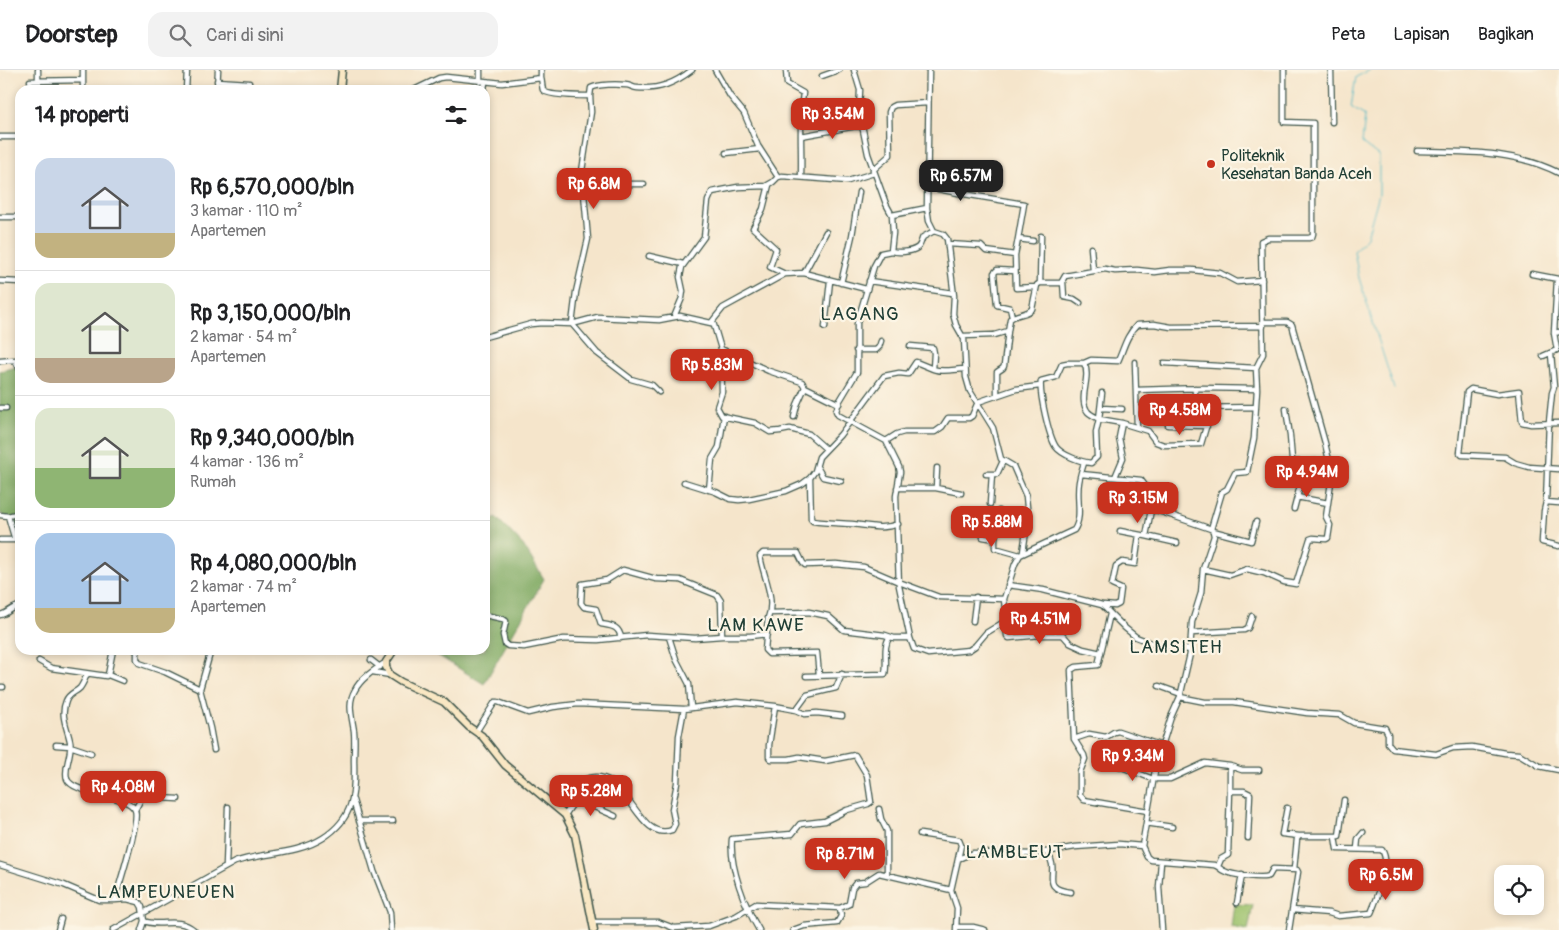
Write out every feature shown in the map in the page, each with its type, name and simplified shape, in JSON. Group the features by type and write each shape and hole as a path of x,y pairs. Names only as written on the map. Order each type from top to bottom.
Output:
{"main road":[{"path":"341,85 342,70"},
{"path":"391,655 386,662 390,675 444,702 487,742 505,765 565,815 575,835 594,930"}],"street":[{"path":"38,70 38,81"},
{"path":"83,70 83,85"},
{"path":"186,85 187,70"},
{"path":"216,70 216,85"},
{"path":"215,85 216,70"},
{"path":"480,70 483,85"},
{"path":"541,70 545,93 563,96 590,96"},
{"path":"659,392 652,386 631,379 597,353 572,324 576,292 588,239 582,184 582,165 591,112 590,91 593,87 626,85 637,88 666,85 679,80 692,70"},
{"path":"716,70 730,96 744,113 760,150 778,177"},
{"path":"786,70 786,82 789,86 803,93 800,122 801,177"},
{"path":"822,76 839,70"},
{"path":"854,70 860,90 859,111 873,172 892,215 891,252"},
{"path":"930,70 927,208 929,221 934,231 945,236 948,244 954,320 963,336 965,369 970,391 994,428 1000,459 1013,466 1026,496 1028,518 1022,553 1015,564 1004,599 1007,636 1009,638 1063,635 1070,643 1082,649 1101,653"},
{"path":"1284,70 1284,122 1313,123 1313,234 1309,238 1268,238 1261,241 1263,354 1256,368 1257,388 1254,438 1247,472 1235,473 1227,489 1222,492 1212,530 1214,536 1202,569 1200,593 1193,619 1190,650 1180,696 1171,717 1153,779 1142,846 1147,857 1161,862 1218,866 1226,872 1242,875 1267,878 1273,868 1294,869 1298,872 1288,930"},
{"path":"1331,70 1332,122"},
{"path":"424,85 446,77 502,83 542,78"},
{"path":"30,81 83,80"},
{"path":"217,81 249,83"},
{"path":"785,274 770,267 776,249 753,228 763,209 770,185 778,177 848,181 873,172 890,155 891,107 895,105 928,103"},
{"path":"801,136 862,125"},
{"path":"0,137 15,138"},
{"path":"726,153 760,150"},
{"path":"1417,151 1489,153 1538,163 1559,173"},
{"path":"958,170 958,193"},
{"path":"582,184 644,184"},
{"path":"674,317 682,298 683,292 680,277 684,264 704,237 706,210 711,193 738,186 761,187 770,185"},
{"path":"928,188 1024,204 1015,256 1016,288 1035,287 1040,283 1063,282"},
{"path":"841,283 847,262 859,192"},
{"path":"892,215 927,208"},
{"path":"0,217 15,217"},
{"path":"934,231 923,237 917,248 903,252 886,251 881,253 874,266 868,281 857,324 856,350 858,364 856,372 839,404 837,413 850,422 886,440 899,467 900,472 896,496 899,582 910,638 914,649 923,653 964,651 974,646 986,633 1006,619"},
{"path":"804,273 826,232"},
{"path":"1040,283 1041,236"},
{"path":"1018,238 1033,241"},
{"path":"948,244 981,246 986,251 1015,256"},
{"path":"1091,248 1093,270"},
{"path":"649,256 684,264"},
{"path":"1080,303 1064,297 1063,282 1065,276 1093,270 1132,269 1155,272 1192,270 1220,273 1237,282 1262,280"},
{"path":"997,395 997,372 1004,366 1008,331 1012,317 1010,308 997,305 994,273 997,270 1015,270"},
{"path":"713,322 723,308 792,272 804,273 866,289"},
{"path":"1532,274 1558,279 1558,350 1543,356"},
{"path":"826,328 830,281"},
{"path":"868,281 953,292"},
{"path":"0,282 15,282"},
{"path":"1012,317 1030,312 1035,287"},
{"path":"490,336 542,323 572,324 598,317 659,320 674,317 713,322"},
{"path":"713,322 722,349 722,392 717,409 720,414 755,423 770,432 780,432 790,428 809,434 826,449"},
{"path":"1102,393 1096,432 1097,457 1092,462 1084,462 1059,451 1052,441 1040,386 1041,380 1056,377 1062,364 1084,363 1092,360 1118,361 1131,330 1137,325 1154,324 1170,327 1194,327 1287,322 1292,325 1326,443 1331,482 1326,517 1330,525 1328,538 1310,539 1296,584 1284,582 1264,573 1246,570 1230,575 1202,569"},
{"path":"963,336 994,335 1008,331"},
{"path":"856,350 876,350 880,348 882,341"},
{"path":"910,346 933,348 933,369"},
{"path":"722,349 769,371 802,382 805,387 839,404"},
{"path":"1551,354 1556,389 1552,393 1549,422 1548,468 1542,542 1559,546"},
{"path":"0,361 15,360"},
{"path":"684,482 716,492 730,499 750,499 789,490 810,478 816,470 818,459 840,435 884,376 898,373 908,374 916,362 942,371 965,369"},
{"path":"1135,362 1138,409 1137,427"},
{"path":"1084,363 1088,372 1085,389 1087,409 1099,419 1122,423 1148,431 1153,439 1159,443 1186,446 1201,444 1212,407"},
{"path":"1164,363 1256,368"},
{"path":"886,440 904,432 935,432 948,418 969,418 972,416 978,402 1016,389 1040,386"},
{"path":"794,418 797,405 805,387"},
{"path":"1195,388 1196,408"},
{"path":"1136,390 1257,388"},
{"path":"1559,423 1531,424 1522,422 1519,392 1497,394 1476,389 1468,390 1460,453 1462,455 1505,457 1529,467 1559,469"},
{"path":"1138,409 1256,407"},
{"path":"1101,408 1122,409"},
{"path":"1286,409 1292,460 1294,462 1329,461"},
{"path":"709,490 712,459 719,447 724,416"},
{"path":"1115,478 1123,458 1119,438 1122,423"},
{"path":"1168,426 1207,426"},
{"path":"986,474 997,474 1003,461"},
{"path":"999,511 995,548 1022,553 1075,529 1078,515 1078,482 1084,462"},
{"path":"816,466 823,477 841,481"},
{"path":"936,488 937,468"},
{"path":"990,504 992,474"},
{"path":"1081,474 1142,481 1146,504 1151,510 1212,530 1250,540 1256,522"},
{"path":"810,478 811,519 813,521 853,524 872,528 888,528 898,524"},
{"path":"1294,509 1301,482"},
{"path":"897,488 936,488 961,494"},
{"path":"1297,497 1328,503"},
{"path":"1546,502 1559,503"},
{"path":"1146,536 1151,510"},
{"path":"0,515 15,514"},
{"path":"8,516 15,535"},
{"path":"985,517 982,537 995,539"},
{"path":"1120,531 1177,543"},
{"path":"1106,609 1119,604 1121,590 1112,586 1116,566 1122,562 1135,564 1139,534"},
{"path":"0,540 15,541"},
{"path":"819,675 817,653 769,654 765,650 770,613 769,590 760,556 763,553 798,553 805,565 836,564 864,566 939,597 1004,599"},
{"path":"621,638 620,632 615,627 601,624 596,609 584,607 581,603 582,584 607,580 622,570 656,579 680,580 717,595 721,601 722,636"},
{"path":"1008,585 1043,590 1106,609 1124,628 1136,637 1154,644 1190,650"},
{"path":"973,621 976,597"},
{"path":"0,615 6,614 15,607"},
{"path":"1106,609 1098,665 1076,667 1071,670 1074,739 1085,759 1080,772 1080,795 1081,799 1148,810"},
{"path":"770,613 809,612 828,616 844,630 896,638 910,638"},
{"path":"1192,633 1244,630 1248,628 1252,616"},
{"path":"490,617 506,621 504,644 524,647 564,639 598,640 646,636 694,638 767,634"},
{"path":"669,637 676,659 689,684 691,708"},
{"path":"806,676 885,674 886,642 890,637"},
{"path":"108,674 112,655"},
{"path":"136,655 136,659 139,664 165,672 200,689"},
{"path":"210,655 200,689 214,750"},
{"path":"371,660 380,667"},
{"path":"39,661 51,668 102,676 108,674 123,681"},
{"path":"386,662 355,689 350,704 354,733 353,800 374,871 390,912 391,930"},
{"path":"373,672 390,675"},
{"path":"87,674 79,689 70,695 64,711 70,746 66,772 69,782 78,788 121,801 135,810"},
{"path":"796,710 807,695 835,688 842,674"},
{"path":"1159,686 1180,696 1205,702 1234,702 1307,713 1340,715 1354,723 1385,728 1388,734 1388,743 1393,749 1436,754 1453,748 1472,747 1523,755 1529,762 1559,770"},
{"path":"476,732 495,702 528,713 578,704 684,709 737,702 775,706 796,710 805,714 817,713 842,716"},
{"path":"759,930 735,874 732,860 732,839 792,834 800,824 825,821 847,810 871,802 867,775 855,756 825,761 802,757 771,759 769,757 775,706"},
{"path":"565,815 576,799 582,781 585,778 606,779 619,787 641,817 654,830 664,833 672,830 674,824 672,810 679,736 684,709"},
{"path":"1074,739 1089,734 1106,737 1114,732 1118,732 1162,746"},
{"path":"56,745 70,746 91,753"},
{"path":"1119,766 1153,779 1172,779 1206,763 1230,766 1242,770 1259,770"},
{"path":"1218,866 1221,859 1228,855 1230,766"},
{"path":"1230,791 1244,791 1250,794 1248,838"},
{"path":"115,900 134,828 135,810 142,797 178,799"},
{"path":"576,799 615,816"},
{"path":"113,930 226,866 249,857 287,852 322,838 340,825 353,800"},
{"path":"1287,808 1282,834 1334,837 1339,836 1344,800"},
{"path":"226,866 228,806"},
{"path":"879,809 881,820 887,831 886,874"},
{"path":"360,821 393,822"},
{"path":"1146,824 1172,827"},
{"path":"1357,849 1358,839 1363,833"},
{"path":"920,834 959,840 961,845 951,890 956,903 956,928 973,927 985,930"},
{"path":"1294,869 1297,839 1299,836"},
{"path":"1292,910 1329,913 1338,916 1371,913 1383,883 1386,858 1382,850 1337,849 1334,837"},
{"path":"958,859 973,853 1048,853 1075,847 1119,844 1142,846"},
{"path":"1048,853 1053,861 1053,885 1058,890 1071,892"},
{"path":"1161,862 1159,887 1162,930"},
{"path":"0,865 64,885 99,900 126,899 139,902 144,921 141,930"},
{"path":"592,922 658,922 668,926 693,928 710,926 736,916 756,904 840,908 849,904 852,888 856,883 865,882 879,873 951,890"},
{"path":"1237,903 1242,875"},
{"path":"793,930 804,926 837,923 841,916 840,908"},
{"path":"58,930 61,919"},
{"path":"144,921 150,923 177,922 194,930"}],"green space":[{"path":"15,367 15,524 0,513 0,371"},
{"path":"496,517 523,545 544,579 484,684 437,655 490,655 490,520"},
{"path":"1234,904 1253,905 1248,930 1231,927"}],"waterway":[{"path":"1370,70 1356,77 1351,107 1365,116 1362,143 1379,156 1379,194 1367,237 1354,251 1359,278 1394,389"}],"place":[{"name":"Politeknik Kesehatan Banda Aceh","path":"1211,164"}],"district":[{"name":"LAGANG","path":"860,313"},
{"name":"LAM KAWE","path":"756,624"},
{"name":"LAMSITEH","path":"1176,646"},
{"name":"LAMBLEUT","path":"1015,851"},
{"name":"LAMPEUNEUEN","path":"166,891"}]}
